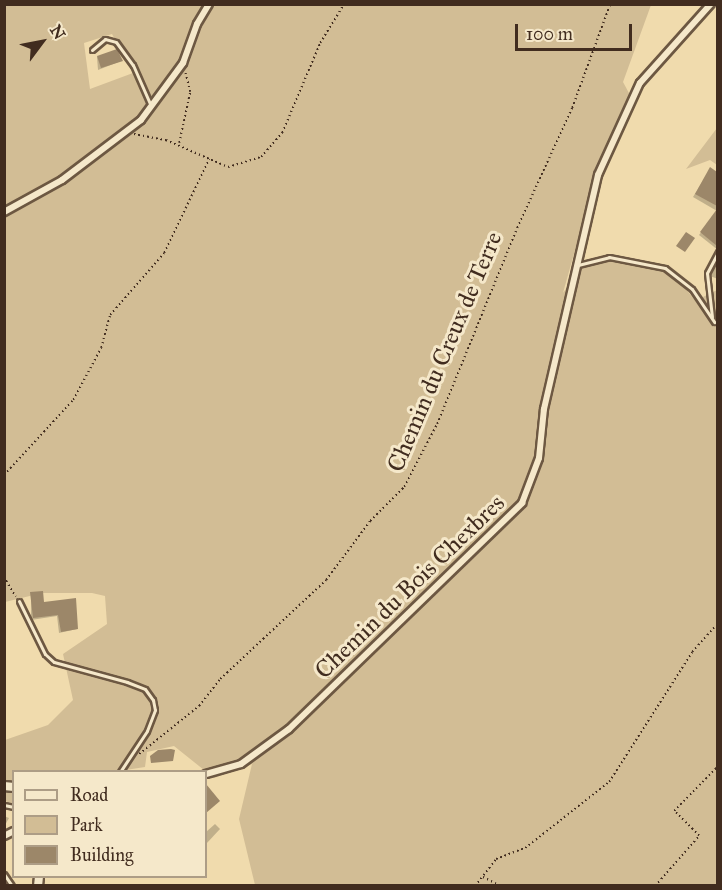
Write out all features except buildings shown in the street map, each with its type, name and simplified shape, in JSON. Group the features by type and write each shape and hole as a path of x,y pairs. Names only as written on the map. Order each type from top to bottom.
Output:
{"street":[{"path":"4,212 62,180 124,135 151,108 183,63 197,24 209,4"},
{"name":"Chemin du Bois Chexbres","path":"207,774 241,764 289,729 456,564 517,511 531,484 539,458 544,409 593,189 640,83 711,4"}],"lane":[{"path":"92,50 105,39 116,42 133,65 151,108"},
{"path":"576,266 609,257 665,268 692,289 714,322 708,304 707,273 717,252"},
{"path":"19,601 45,654 54,662 127,682 145,689 153,700 155,710 147,731 121,770"},
{"path":"4,874 12,885"}],"path":[{"path":"124,135 155,137 178,144 209,159 236,166 266,153 282,133 320,44 344,4"},
{"name":"Chemin du Creux de Terre","path":"130,756 137,756 199,706 220,679 326,580 370,521 404,487 437,424 517,228 572,108 610,4"},
{"path":"178,144 190,92 183,63"},
{"path":"4,475 74,400 101,348 110,315 164,253 209,159"},
{"path":"4,577 19,601"},
{"path":"475,885 496,859 525,848 609,782 692,652 717,623"},
{"path":"655,885 699,836 674,812 717,766"},
{"path":"482,877 501,885"}],"green space":[{"path":"4,5 651,5 623,82 630,95 596,175 563,293 581,267 596,261 621,261 674,274 701,308 699,299 717,290 717,885 255,885 239,819 252,764 214,778 207,770 174,746 147,752 145,767 126,770 12,770 12,804 5,801 5,740 48,725 73,700 63,654 107,624 105,596 92,593 42,593 5,602","holes":["112,34 133,73 90,89 84,43"]},
{"path":"717,128 717,165 710,160 686,169"}]}
